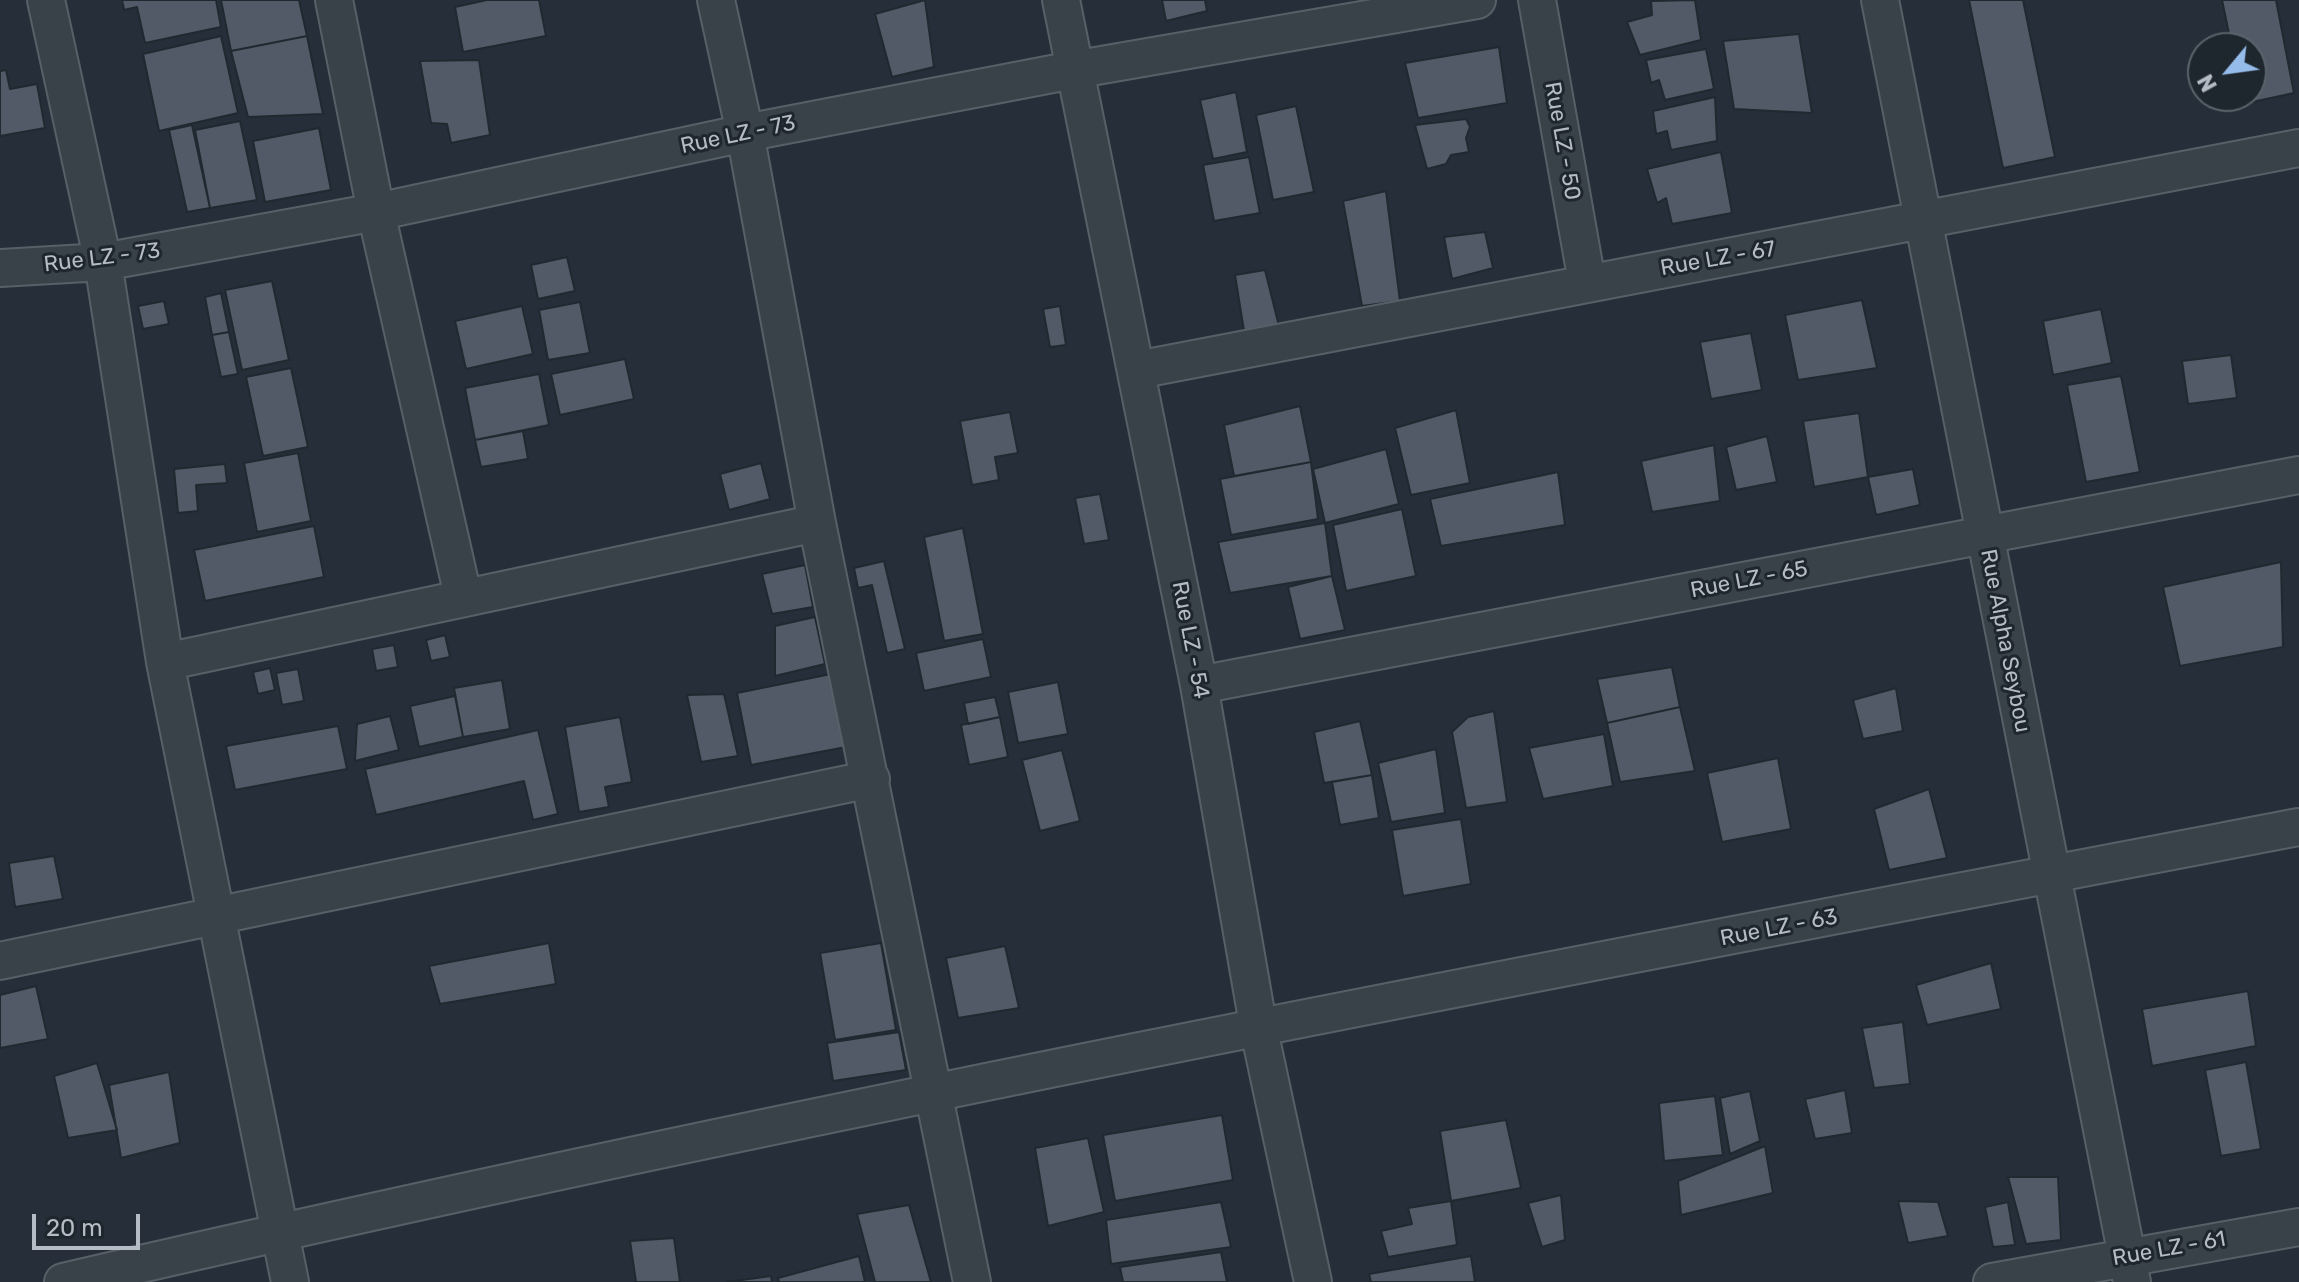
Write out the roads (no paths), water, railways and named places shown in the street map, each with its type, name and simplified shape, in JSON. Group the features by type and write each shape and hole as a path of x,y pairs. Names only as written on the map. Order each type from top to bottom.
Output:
{"street":[{"path":"46,0 103,262 165,662 290,1282"},
{"path":"334,0 376,212 463,596"},
{"path":"716,0 745,133 817,523 972,1282"},
{"name":"Rue LZ - 54","path":"1061,0 1199,685 1259,1030 1313,1282"},
{"name":"Rue LZ - 73","path":"0,268 103,262 376,212 745,133 1073,70 1477,0"},
{"name":"Rue LZ - 50","path":"1537,0 1587,282"},
{"name":"Rue Alpha Seybou","path":"1880,0 2129,1269"},
{"name":"Rue LZ - 67","path":"1137,370 1587,282 1922,223 2299,148"},
{"name":"Rue LZ - 65","path":"1199,685 2299,475"},
{"path":"165,662 463,596 817,523"},
{"path":"0,961 871,779"},
{"name":"Rue LZ - 63","path":"63,1282 279,1232 935,1095 2299,827"},
{"name":"Rue LZ - 61","path":"1992,1282 2129,1269 2299,1227"}]}
